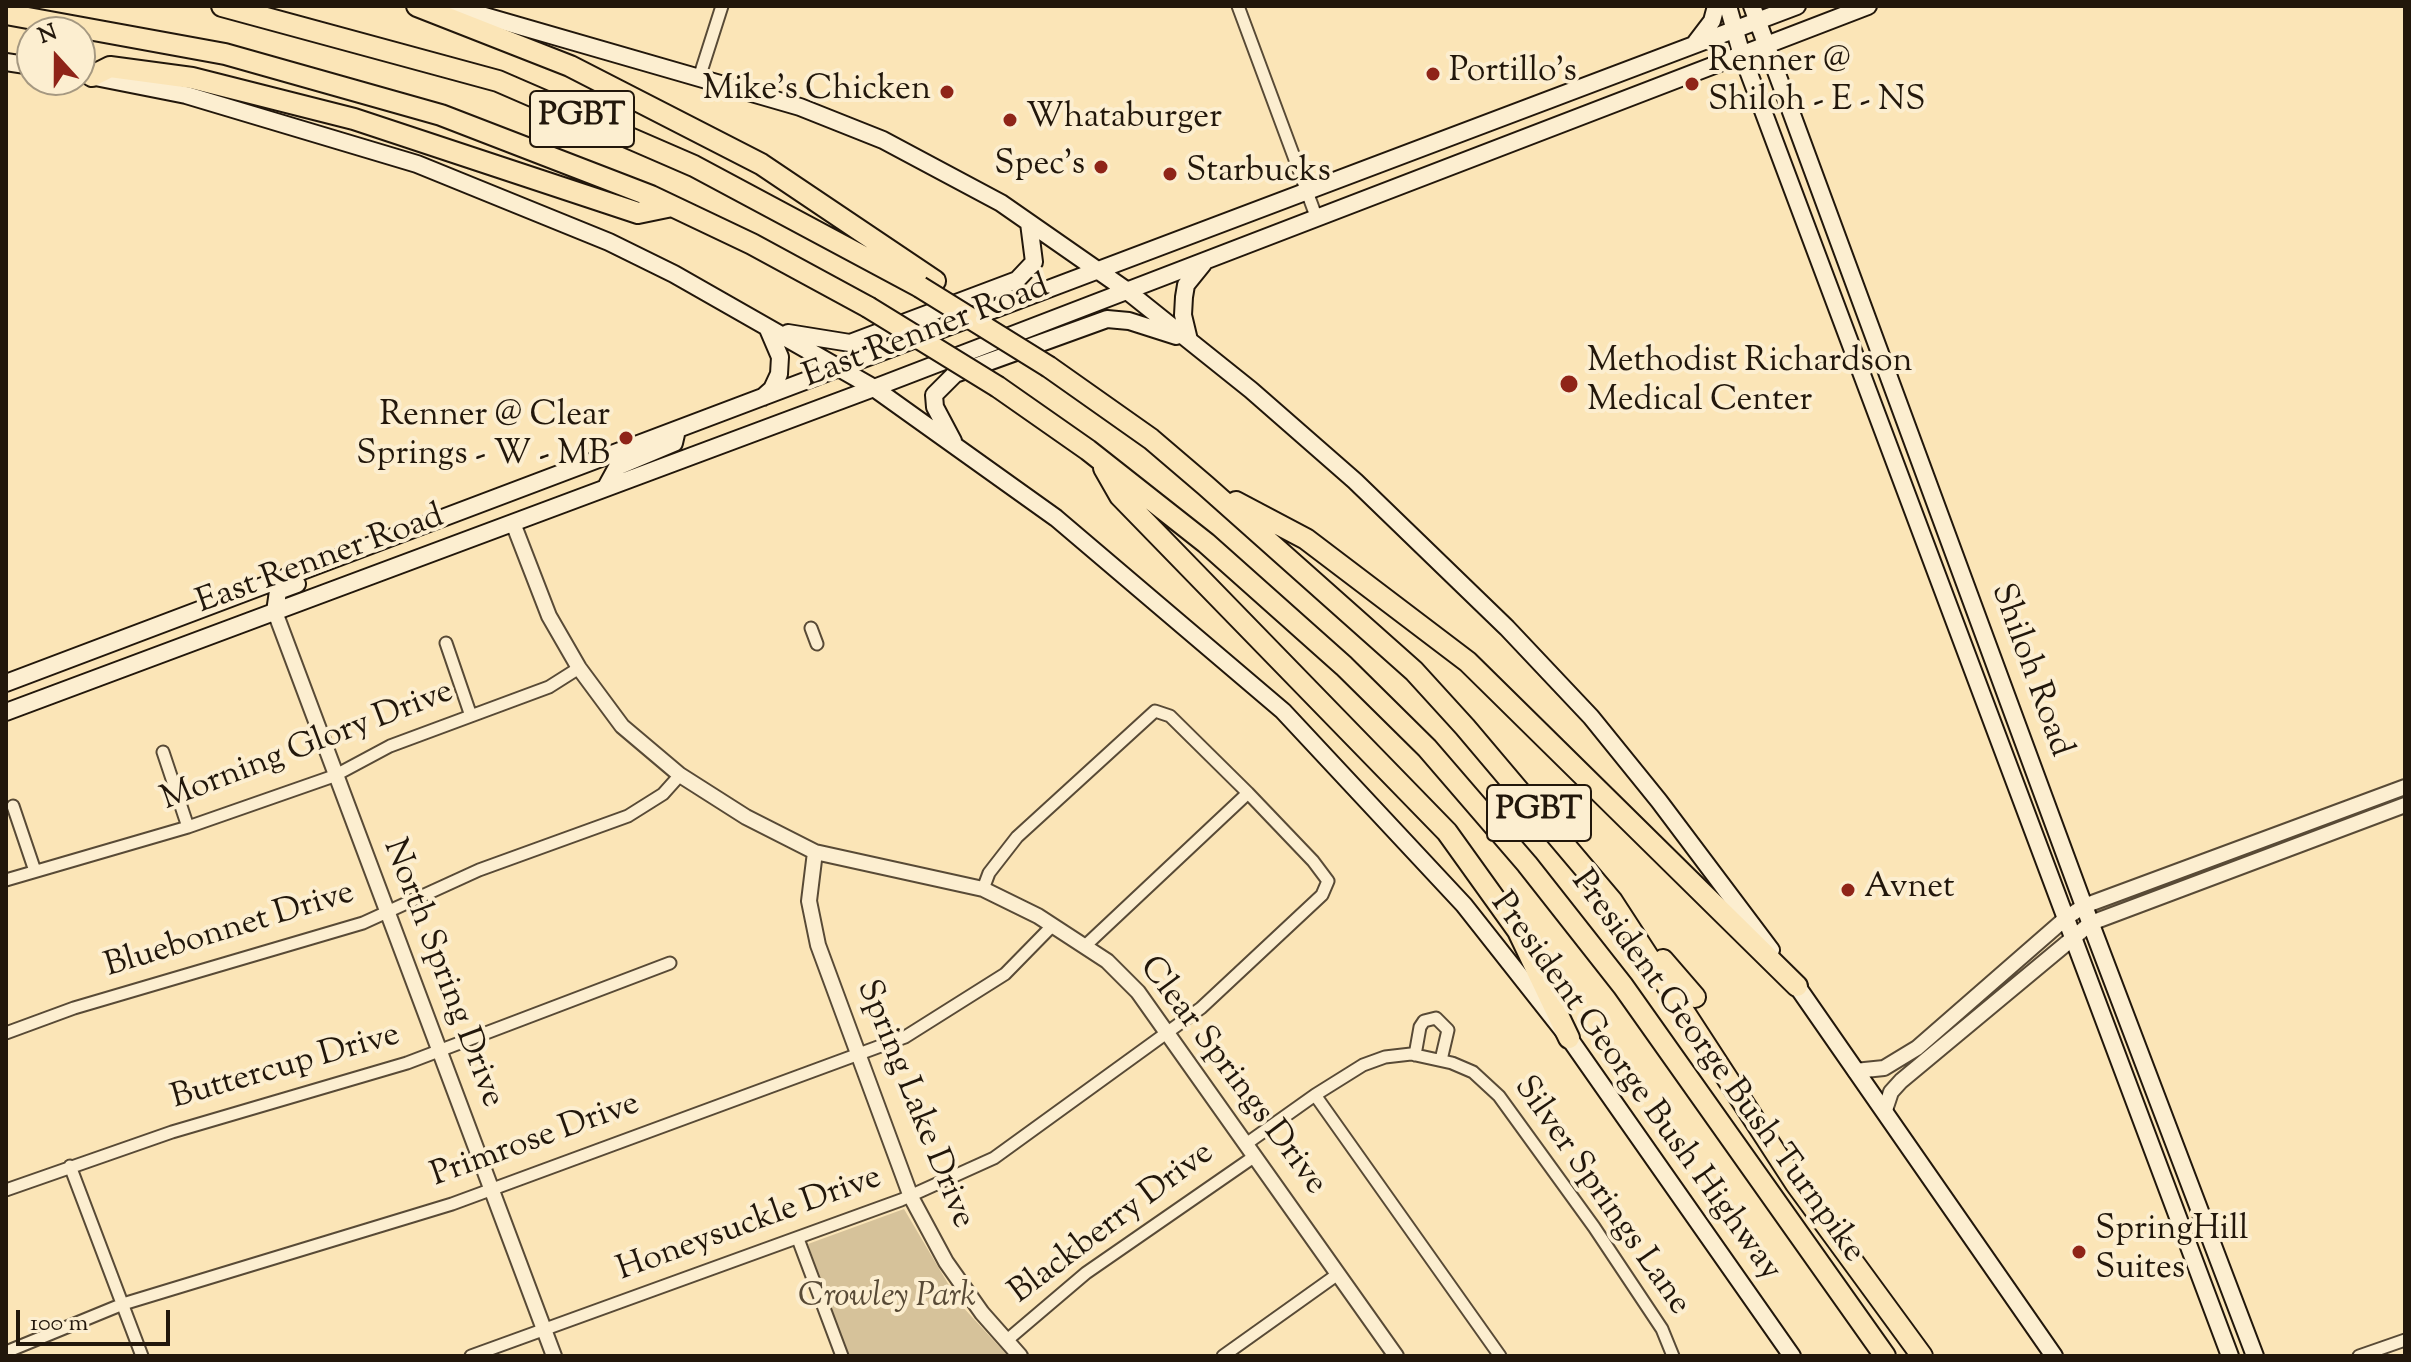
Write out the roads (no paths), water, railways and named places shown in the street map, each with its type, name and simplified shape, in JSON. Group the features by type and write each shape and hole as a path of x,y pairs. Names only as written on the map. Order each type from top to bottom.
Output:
{"highway":[{"name":"PGBT","path":"222,6 498,81 694,166 928,284"},
{"path":"417,6 570,66 761,164 928,284"},
{"name":"President George Bush Turnpike","path":"6,14 176,43 334,82 513,140 672,206 868,307 998,387 1098,458 1186,527 1285,612 1373,693 1453,776 1623,986 1885,1356"},
{"path":"96,72 110,67 192,78 354,119 638,213 672,206"},
{"name":"President George Bush Turnpike","path":"928,284 1151,439 1414,671 1612,901 1796,1184 1922,1356"},
{"path":"1098,458 1120,496 1447,832 1518,931 1569,1038"},
{"path":"1206,486 1306,539 1468,662 1797,986"},
{"path":"1612,901 1695,997"}],"main road":[{"path":"450,6 800,107 883,140 943,169 1029,223 1126,290 1189,340 1355,481 1527,649 1591,717 1659,801 1797,986 2054,1356"},
{"path":"1688,48 1702,37 1716,6"},
{"name":"Shiloh Road","path":"1728,6 1741,52 1802,207 2230,1356"},
{"name":"East Renner Road","path":"6,683 1688,48 1735,29 1755,14 1797,6"},
{"name":"East Renner Road","path":"6,712 874,388 1741,52 1868,6"},
{"name":"Shiloh Road","path":"1755,14 2084,906 2255,1356"},
{"name":"President George Bush Highway","path":"96,77 186,95 417,164 609,242 674,274 874,388 1056,518 1283,711 1464,905 1569,1038 1792,1356"},
{"path":"1558,123 1558,111 1567,93"},
{"path":"1485,151 1501,133 1501,119"},
{"path":"1802,207 1823,199"},
{"path":"767,327 805,338 850,343 1017,280 1034,262 1029,223"},
{"path":"1189,340 1183,315 1184,297 1194,273 1208,260"},
{"path":"953,442 935,407 934,395 955,374 1107,319 1129,321 1189,340"},
{"path":"761,399 772,389 779,374 778,349 767,327"},
{"path":"606,487 617,467 674,443 677,430"},
{"path":"1897,465 1919,463"},
{"path":"502,496 513,523"},
{"path":"243,593 275,612 278,591 315,578 329,561"},
{"path":"146,630 156,655"},
{"path":"2156,1162 2177,1154"}],"street":[{"path":"699,78 722,6"},
{"path":"1238,6 1316,216"},
{"name":"Clear Springs Drive","path":"513,523 549,616 579,668 622,726 680,775 746,817 815,852 983,889 1053,925 1085,946 1138,992 1396,1356"},
{"name":"North Spring Drive","path":"275,612 385,913 554,1356"},
{"path":"811,628 817,644"},
{"path":"446,643 471,716"},
{"name":"Morning Glory Drive","path":"6,880 188,827 334,776 390,746 549,687 579,668"},
{"path":"983,889 989,873 1011,843 1155,711 1170,716 1248,793 1085,946"},
{"path":"163,752 188,827"},
{"name":"Bluebonnet Drive","path":"6,1033 385,913 479,870 628,816 663,794 680,775"},
{"path":"1885,1110 1891,1092 1901,1081 2066,918 2084,906 2405,787"},
{"name":"Honeysuckle Drive","path":"471,1356 545,1332 911,1197 994,1158 1169,1034 1322,895 1328,881 1248,793"},
{"path":"1855,1071 1884,1068 1898,1062 1961,1020 2091,923 2405,805"},
{"path":"13,806 35,871"},
{"name":"Spring Lake Drive","path":"815,852 809,901 812,924 911,1197 932,1242 982,1313 1020,1356"},
{"name":"Primrose Drive","path":"6,1352 123,1304 491,1190 905,1037 1005,974 1053,925"},
{"name":"Buttercup Drive","path":"6,1190 172,1132 438,1052 670,963"},
{"path":"1415,1055 1420,1027 1424,1021 1436,1018 1448,1030 1441,1060"},
{"name":"Silver Springs Lane","path":"1250,1150 1315,1095 1363,1065 1385,1057 1415,1055 1441,1060 1473,1072 1499,1096 1594,1227 1672,1351"},
{"path":"1315,1095 1500,1356"},
{"name":"Blackberry Drive","path":"1006,1341 1086,1273 1250,1150"},
{"path":"70,1166 142,1356"},
{"path":"798,1239 842,1356"},
{"path":"1223,1356 1338,1274"},
{"path":"2359,1356 2405,1340"}],"place":[{"name":"Portillo's","path":"1433,74"},
{"name":"Renner @ Shiloh - E - NS","path":"1692,84"},
{"name":"Mike's Chicken","path":"947,92"},
{"name":"Whataburger","path":"1010,120"},
{"name":"Spec's","path":"1101,167"},
{"name":"Starbucks","path":"1170,174"},
{"name":"Methodist Richardson Medical Center","path":"1569,384"},
{"name":"Renner @ Clear Springs - W - MB","path":"626,438"},
{"name":"Avnet","path":"1848,890"},
{"name":"SpringHill Suites","path":"2079,1252"}],"park label":[{"name":"Crowley Park","path":"887,1299"}]}
